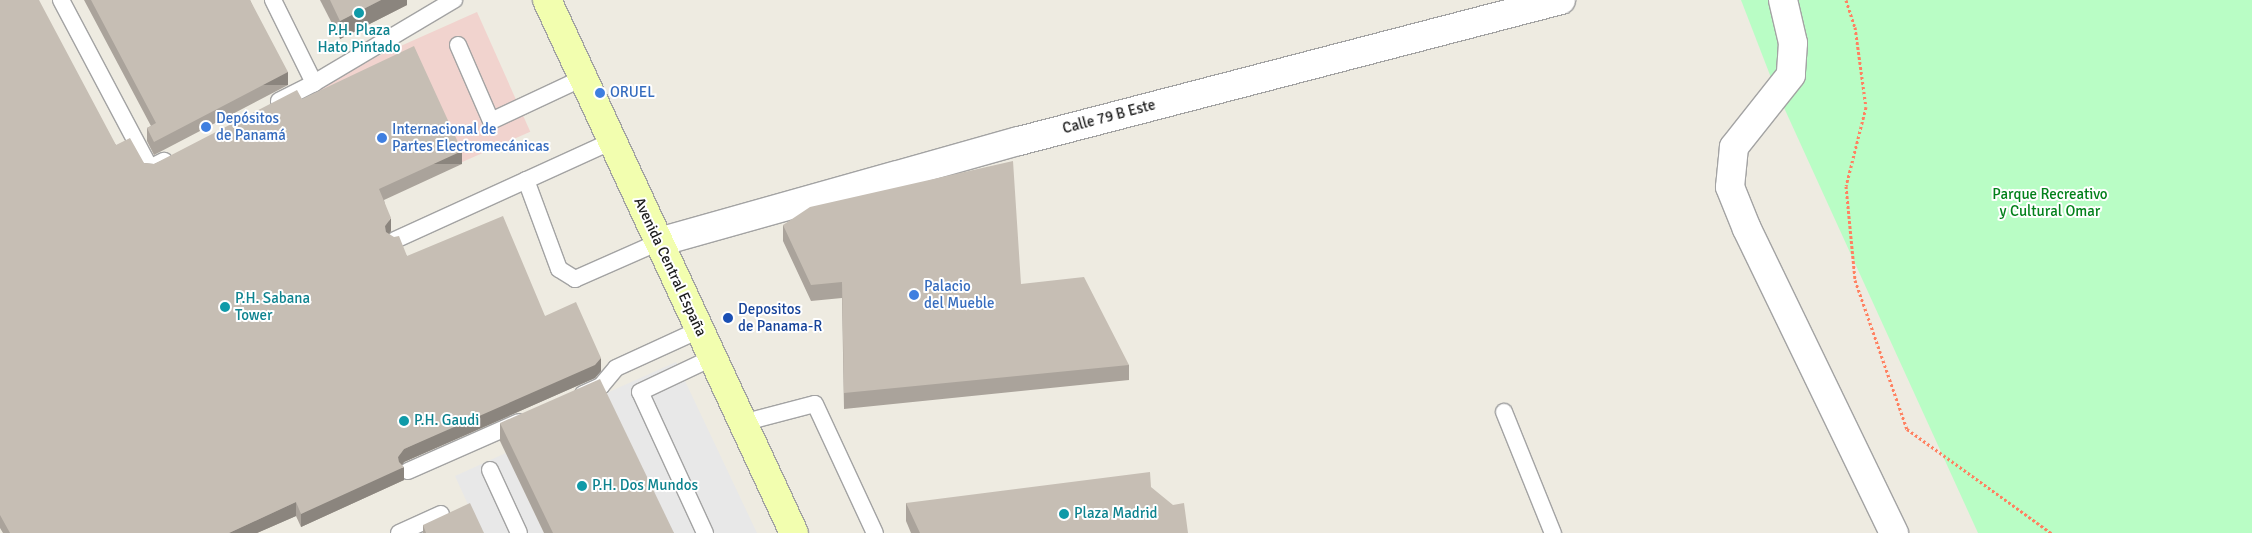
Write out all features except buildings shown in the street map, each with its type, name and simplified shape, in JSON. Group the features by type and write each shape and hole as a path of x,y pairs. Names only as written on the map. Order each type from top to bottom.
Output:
{"main road":[{"name":"Avenida Central España","path":"547,0 794,533"}],"street":[{"name":"Calle 79 B Este","path":"659,242 1020,141 1561,0"},
{"path":"1783,0 1793,43 1791,75 1734,147 1730,188 1747,229 1894,533"}],"lane":[{"path":"60,0 150,168 176,155"},
{"path":"273,0 314,83"},
{"path":"267,107 314,83 454,0"},
{"path":"458,45 491,120 583,78"},
{"path":"395,240 612,140"},
{"path":"526,180 559,269 575,279 659,242"},
{"path":"566,401 602,386 616,368 699,330"},
{"path":"705,533 640,392 712,358"},
{"path":"742,423 815,404 875,533"},
{"path":"1504,412 1553,533"},
{"path":"408,471 531,417"},
{"path":"490,470 519,533"},
{"path":"399,533 441,514"}],"path":[{"path":"1846,0 1855,27 1866,106 1846,186 1855,280 1907,429 2051,533"}],"shaded area":[{"path":"477,12 530,132 325,223 271,104"},
{"path":"676,362 757,533 665,533 600,396"},
{"path":"506,453 544,533 481,533 455,476"}],"green space":[{"name":"Parque Recreativo y Cultural Omar","path":"1741,0 2252,0 2252,533 1978,533 1775,88"}],"place":[{"name":"P.H. Plaza Hato Pintado","path":"359,13"},
{"name":"ORUEL","path":"600,93"},
{"name":"Depósitos de Panamá","path":"206,127"},
{"name":"Internacional de Partes Electromecánicas","path":"382,138"},
{"name":"Palacio del Mueble","path":"914,295"},
{"name":"P.H. Sabana Tower","path":"225,307"},
{"name":"Depositos de Panama-R","path":"728,318"},
{"name":"P.H. Gaudi","path":"404,421"},
{"name":"P.H. Dos Mundos","path":"582,486"},
{"name":"Plaza Madrid","path":"1064,514"}]}
